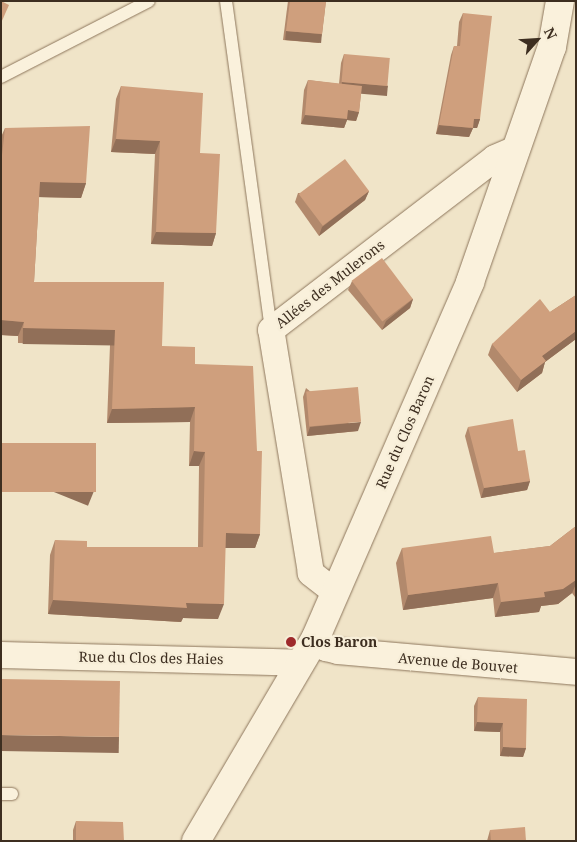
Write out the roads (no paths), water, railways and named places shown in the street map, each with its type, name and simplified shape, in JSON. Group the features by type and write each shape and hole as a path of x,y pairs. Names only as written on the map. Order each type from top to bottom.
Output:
{"street":[{"name":"Rue du Clos Baron","path":"196,841 316,637 470,282 552,47 560,1"},
{"name":"Allées des Mulerons","path":"335,592 311,573 271,330 495,158 516,149"},
{"name":"Avenue de Bouvet","path":"316,637 326,648 338,651 576,672"},
{"name":"Rue du Clos des Haies","path":"1,655 301,662"}],"lane":[{"path":"1,77 149,1"},
{"path":"226,1 271,330"}],"place":[{"name":"Clos Baron","path":"291,642"}]}
